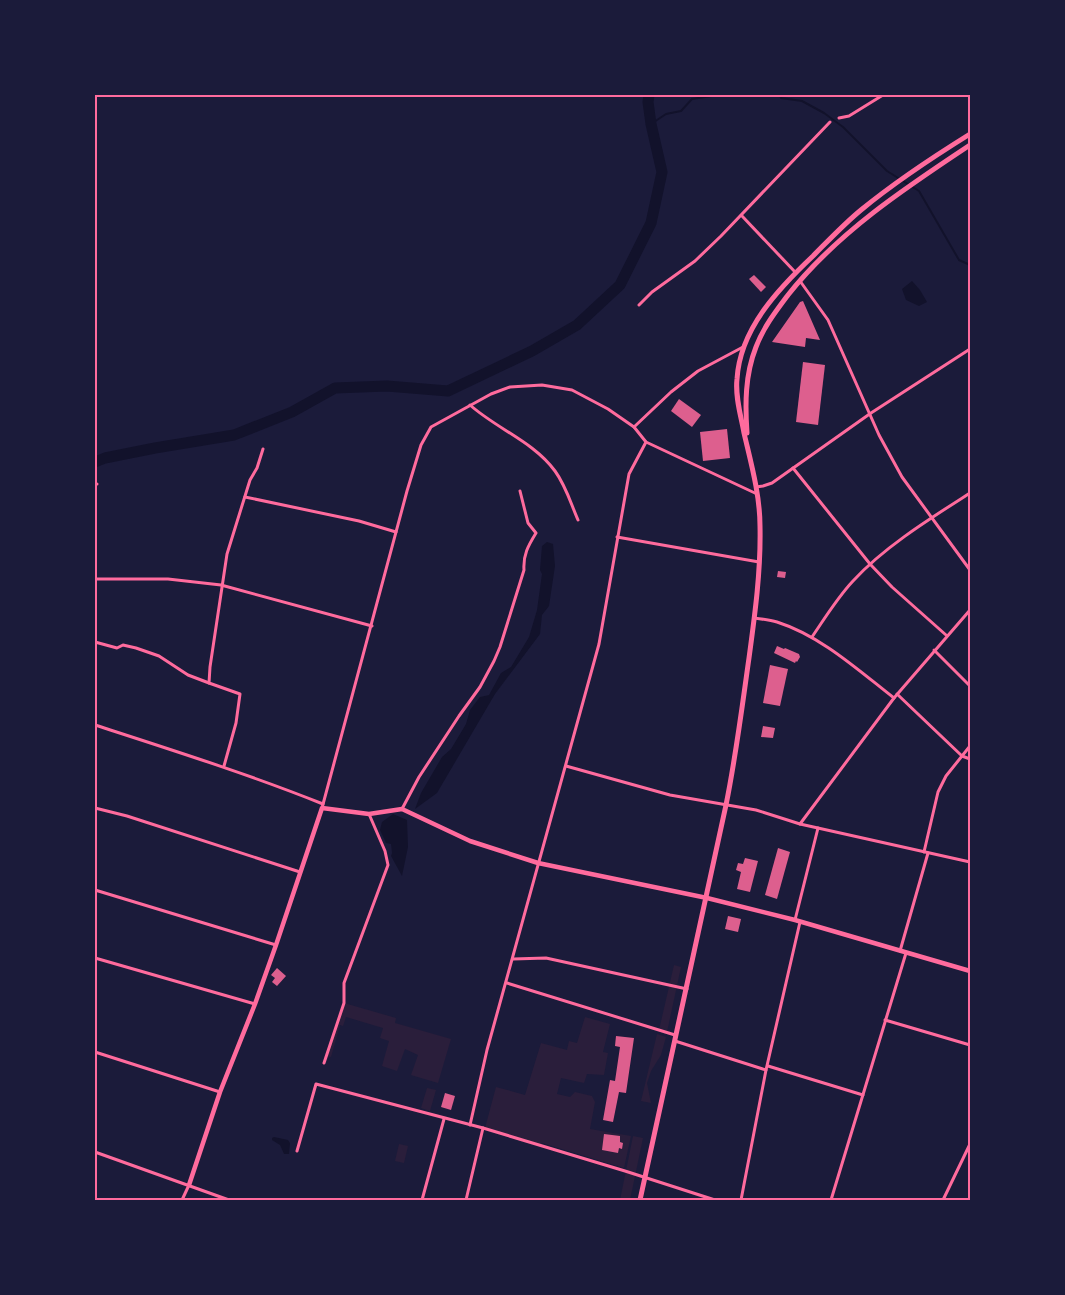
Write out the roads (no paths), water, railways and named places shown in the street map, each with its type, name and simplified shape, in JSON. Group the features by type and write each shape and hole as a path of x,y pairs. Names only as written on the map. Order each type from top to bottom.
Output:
{"main road":[{"path":"640,1200 726,805 737,747 754,618 760,524 757,494 736,388 738,368 744,347 756,321 775,296 848,221 932,158 970,134"},
{"path":"748,449 746,394 748,376 755,348 762,332 779,307 800,281 854,227 970,145"}],"street":[{"path":"839,118 849,116 883,95"},
{"path":"639,305 652,292 695,261 742,216 754,200 830,122"},
{"path":"742,216 796,273"},
{"path":"800,281 828,320 879,435 902,477 970,570"},
{"path":"634,427 671,392 698,371 744,347"},
{"path":"755,487 769,484 870,413 970,349"},
{"path":"182,1200 189,1185 220,1092 255,1004 323,806 396,532 421,445 431,427 510,386 542,385 572,390 608,409 634,427 646,442 757,494"},
{"path":"470,406 539,454 555,471 564,486 578,520"},
{"path":"470,1125 538,863 600,644 629,474 646,442"},
{"path":"209,683 221,585 227,554 250,480 257,468 263,449"},
{"path":"793,468 870,564 892,587 946,635"},
{"path":"402,810 418,777 480,687 500,647 524,570 523,561 526,549 536,533 528,523 520,491"},
{"path":"812,637 851,582 870,564 931,518 970,493"},
{"path":"245,497 359,521 396,532"},
{"path":"617,537 759,562"},
{"path":"95,579 168,579 221,585 372,626"},
{"path":"800,824 897,694 946,635 970,610"},
{"path":"754,618 777,622 812,637 850,663 894,698"},
{"path":"95,642 117,648 123,645 159,656 188,675 240,694 236,723 224,766"},
{"path":"934,650 970,686"},
{"path":"897,694 962,756 970,760"},
{"path":"95,724 173,751 224,766 323,806 369,814 402,810 470,841 538,863 707,898 797,921 970,971"},
{"path":"900,951 926,852 938,792 946,776 970,746"},
{"path":"566,766 670,795 756,810 800,824 970,862"},
{"path":"95,808 127,816 300,872"},
{"path":"324,1063 344,1003 344,983 388,865 385,851 369,814"},
{"path":"741,1200 797,921 818,828"},
{"path":"95,890 276,945"},
{"path":"831,1200 906,953"},
{"path":"95,958 255,1004"},
{"path":"513,959 546,958 686,989"},
{"path":"507,983 767,1068 863,1095"},
{"path":"885,1020 970,1045"},
{"path":"95,1052 220,1092"},
{"path":"297,1151 316,1084 483,1128 715,1200"},
{"path":"422,1200 444,1119"},
{"path":"466,1200 483,1128"},
{"path":"943,1200 970,1144"},
{"path":"95,1152 228,1200"}],"waterway":[{"path":"95,462 105,458 155,448 234,435 292,412 335,388 387,386 448,391 532,351 577,325 620,285 651,223 662,172 651,124 649,95"},
{"path":"651,124 666,114 681,111 692,99 718,95"},
{"path":"780,95 781,98 802,101 824,113 843,127 887,171 919,191 959,260 970,265"}]}
